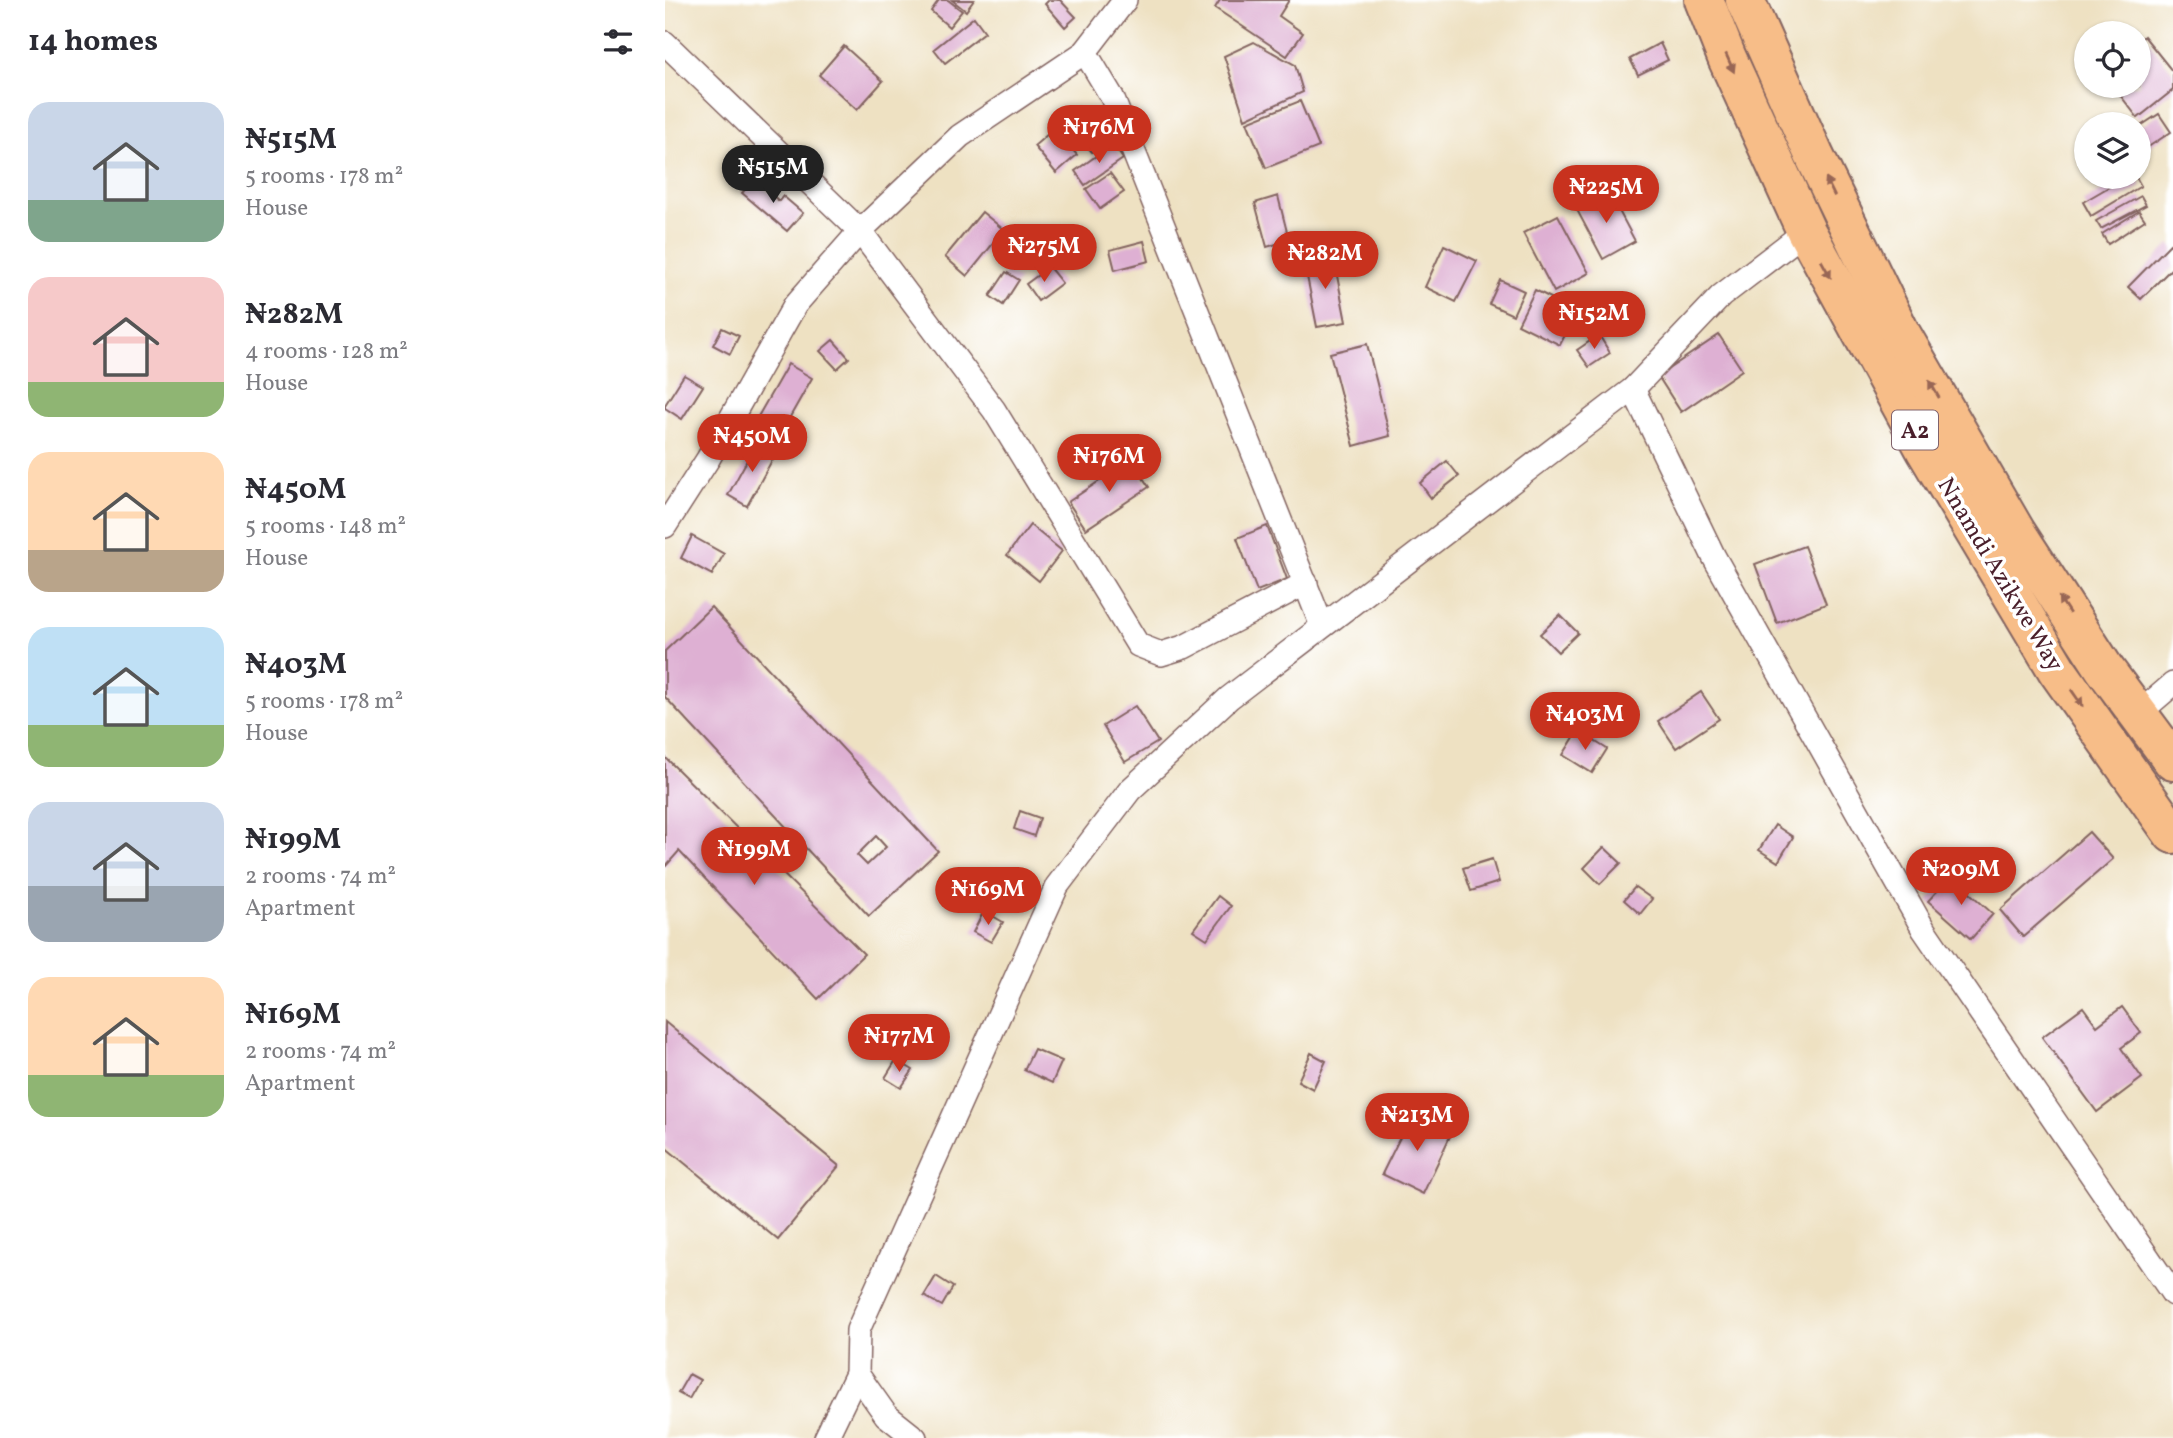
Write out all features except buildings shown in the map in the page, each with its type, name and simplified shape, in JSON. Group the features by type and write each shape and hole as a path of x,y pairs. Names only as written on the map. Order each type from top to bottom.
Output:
{"highway":[{"name":"Nnamdi Azikwe Way","path":"1704,0 1727,58 1806,231 1925,449 2104,668 2173,761"},
{"name":"Nnamdi Azikwe Way","path":"1745,0 1814,155 2001,541 2057,670 2173,834"}],"street":[{"path":"665,526 708,459 795,305 860,231 960,136 1085,52 1125,0"},
{"path":"665,43 860,231 994,410 1138,645 1161,654 1184,647 1306,583"},
{"path":"1085,52 1112,96 1322,626"},
{"path":"826,1438 857,1374 858,1330 1057,886 1130,790 1229,698 1633,389 1721,296 1806,231"},
{"path":"1633,389 1714,557 1924,930 2173,1294"},
{"path":"2139,713 2173,684"},
{"path":"857,1374 887,1415 915,1438"}]}
